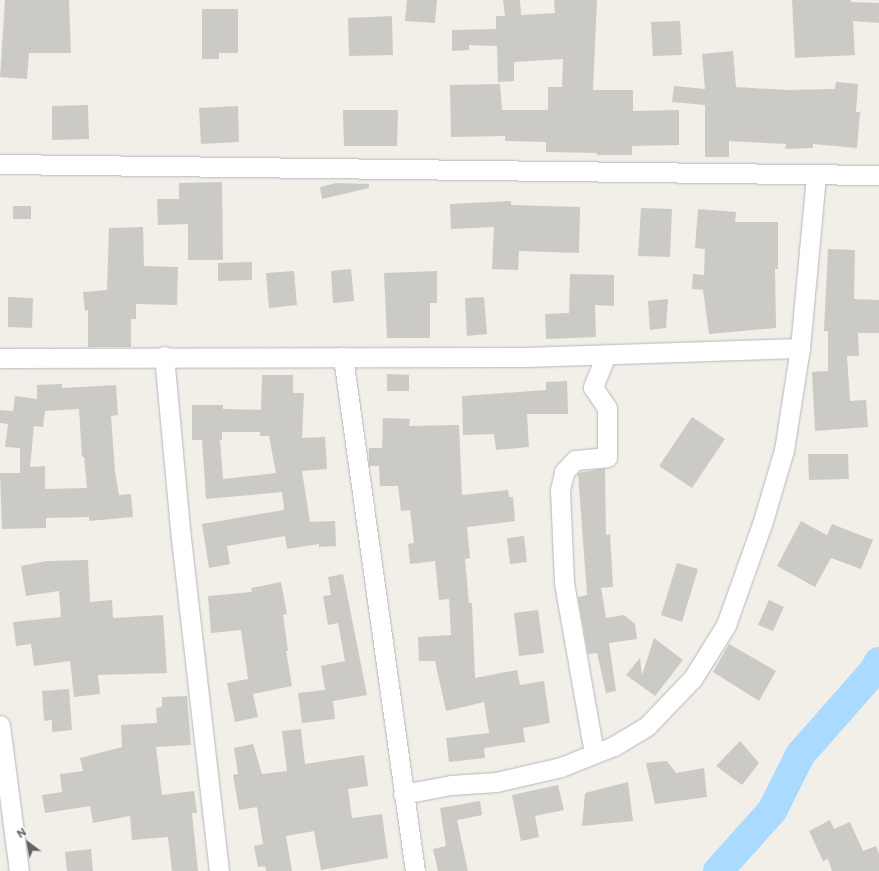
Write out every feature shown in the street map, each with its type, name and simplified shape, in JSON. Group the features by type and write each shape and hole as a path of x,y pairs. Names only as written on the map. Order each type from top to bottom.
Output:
{"street":[{"path":"0,164 879,176"},
{"path":"403,794 450,785 496,782 561,767 614,746 647,726 693,678 726,625 763,521 784,450 800,348 816,174"},
{"path":"0,358 164,356 343,357 606,354 800,348"},
{"path":"594,753 564,582 560,490 564,472 575,460 607,457 607,408 593,387 606,354"},
{"path":"164,356 181,538 219,871"},
{"path":"343,357 403,794 415,871"},
{"path":"0,725 19,871"}],"building":[{"path":"5,0 69,0 71,53 29,53 27,79 0,77"},
{"path":"407,0 437,0 435,23 405,21"},
{"path":"503,0 520,0 521,15 555,13 554,0 597,0 593,90 633,90 633,111 679,110 679,145 632,146 632,155 597,155 597,153 546,152 546,142 505,141 505,136 451,137 450,85 500,84 502,110 548,110 548,87 562,87 563,59 514,62 514,81 498,82 497,46 469,45 469,50 452,51 452,30 496,29 496,16 505,16"},
{"path":"792,0 851,0 851,2 879,3 879,23 853,21 855,55 795,58"},
{"path":"202,9 238,9 238,53 219,53 219,59 202,59"},
{"path":"392,16 393,55 349,56 348,18"},
{"path":"680,21 682,55 653,56 651,22"},
{"path":"733,51 736,87 786,90 835,89 836,82 858,84 856,112 860,112 857,148 813,144 813,148 785,149 786,144 729,141 729,157 705,157 705,105 672,102 674,86 705,89 702,54"},
{"path":"88,105 89,139 52,140 52,106"},
{"path":"238,106 239,142 201,144 199,108"},
{"path":"343,110 398,110 397,146 344,146"},
{"path":"222,182 223,260 188,260 188,224 158,225 157,199 179,199 179,183"},
{"path":"336,183 369,184 369,188 322,199 320,187"},
{"path":"511,201 511,205 580,207 579,253 519,251 518,270 492,269 494,227 451,229 450,204"},
{"path":"13,206 31,206 31,219 13,219"},
{"path":"641,208 672,209 670,257 638,256"},
{"path":"698,209 736,212 735,222 778,222 778,269 775,269 776,328 709,334 703,290 692,289 693,274 704,275 705,249 695,248"},
{"path":"143,227 144,266 178,267 177,305 136,304 136,319 131,319 131,347 88,347 88,310 85,311 83,292 107,290 109,228"},
{"path":"828,249 855,250 854,299 879,300 879,333 858,333 859,356 847,356 850,401 866,400 868,427 815,431 812,372 828,371 828,331 824,331"},
{"path":"252,262 252,280 218,281 218,263"},
{"path":"351,269 354,301 333,303 331,271"},
{"path":"294,271 297,305 269,308 266,273"},
{"path":"437,271 437,303 430,303 430,338 387,338 384,273"},
{"path":"570,274 614,275 614,306 595,305 596,337 546,339 545,314 569,313"},
{"path":"8,297 33,298 32,328 8,327"},
{"path":"484,297 487,334 467,336 465,298"},
{"path":"668,299 666,328 650,330 648,301"},
{"path":"387,374 409,375 409,391 387,391"},
{"path":"262,375 293,375 293,393 304,393 302,438 325,437 327,469 302,471 310,522 335,521 336,546 319,547 319,544 287,549 285,536 227,546 230,564 209,568 202,524 284,510 282,492 206,499 202,440 192,440 192,405 223,405 223,409 261,410","holes":["222,432 260,432 260,436 269,436 276,473 223,479 220,440 222,440"]},
{"path":"567,381 568,414 527,414 529,447 496,450 494,434 463,435 462,396 546,390 546,382"},
{"path":"62,384 62,388 116,385 118,415 111,416 115,471 119,495 131,494 133,517 89,521 89,517 46,518 46,528 2,529 0,473 20,473 20,448 5,447 8,424 0,423 0,410 13,411 15,396 37,399 37,385","holes":["79,409 82,457 84,457 87,488 45,489 45,466 30,467 34,426 43,427 45,411"]},
{"path":"692,417 725,439 692,488 659,466"},
{"path":"383,418 410,419 409,426 459,425 462,495 508,490 509,497 513,497 515,521 467,527 470,558 465,559 469,603 472,603 475,678 517,670 520,685 544,681 550,723 523,728 525,742 484,748 485,758 449,762 446,738 489,733 484,702 446,711 435,661 419,661 418,637 451,635 449,599 439,600 435,561 410,564 408,544 414,543 410,510 401,511 398,486 380,486 379,466 369,466 369,448 382,448"},
{"path":"808,454 848,454 849,479 809,480"},
{"path":"605,468 606,535 610,534 613,587 601,588 603,598 600,597 603,599 606,618 624,615 635,624 637,639 609,643 616,691 606,693 597,653 588,654 578,597 587,595 578,473"},
{"path":"801,521 827,535 832,524 873,540 861,569 831,558 815,587 777,566"},
{"path":"524,536 527,562 510,564 507,538"},
{"path":"88,560 90,602 112,600 113,618 163,615 167,673 98,675 100,694 74,697 70,661 34,666 31,644 16,646 13,622 61,617 59,591 26,596 21,566 47,561"},
{"path":"677,563 698,569 682,622 661,615"},
{"path":"343,574 367,695 333,701 335,719 302,723 298,693 325,690 321,666 345,661 338,623 328,625 323,596 331,595 328,577"},
{"path":"281,582 287,614 283,615 288,651 286,651 292,686 253,694 258,717 235,722 227,683 248,679 241,630 211,633 208,596 252,592 251,588"},
{"path":"769,600 784,607 773,631 758,625"},
{"path":"538,610 544,653 519,656 514,613"},
{"path":"654,638 683,660 655,696 626,675 640,658 642,675"},
{"path":"729,644 776,671 759,701 713,672"},
{"path":"69,689 72,730 52,732 52,720 44,721 42,691"},
{"path":"187,696 191,745 156,747 162,795 194,791 197,813 192,813 198,871 172,871 168,837 132,840 130,816 93,823 90,806 45,813 42,795 62,792 60,774 83,771 80,758 122,747 121,725 157,723 156,708 162,707 162,697"},
{"path":"301,729 305,764 364,755 368,786 348,789 352,818 382,814 388,858 321,870 314,831 286,836 292,871 266,871 265,866 258,867 254,846 263,844 257,807 239,810 233,775 238,774 234,748 253,744 262,774 287,771 282,731"},
{"path":"740,741 759,763 742,785 716,766"},
{"path":"667,761 676,773 704,768 707,797 655,804 646,763"},
{"path":"628,782 633,821 582,826 585,793"},
{"path":"558,785 564,810 535,816 539,837 521,841 512,795"},
{"path":"480,801 482,815 457,820 468,871 438,871 433,849 446,846 440,808"},
{"path":"830,820 834,829 850,822 863,851 876,846 879,854 879,871 832,871 828,859 823,861 809,831"},
{"path":"91,849 93,871 67,871 65,852"}],"waterway":[{"path":"718,871 772,811 800,755 873,672 879,662"}]}
